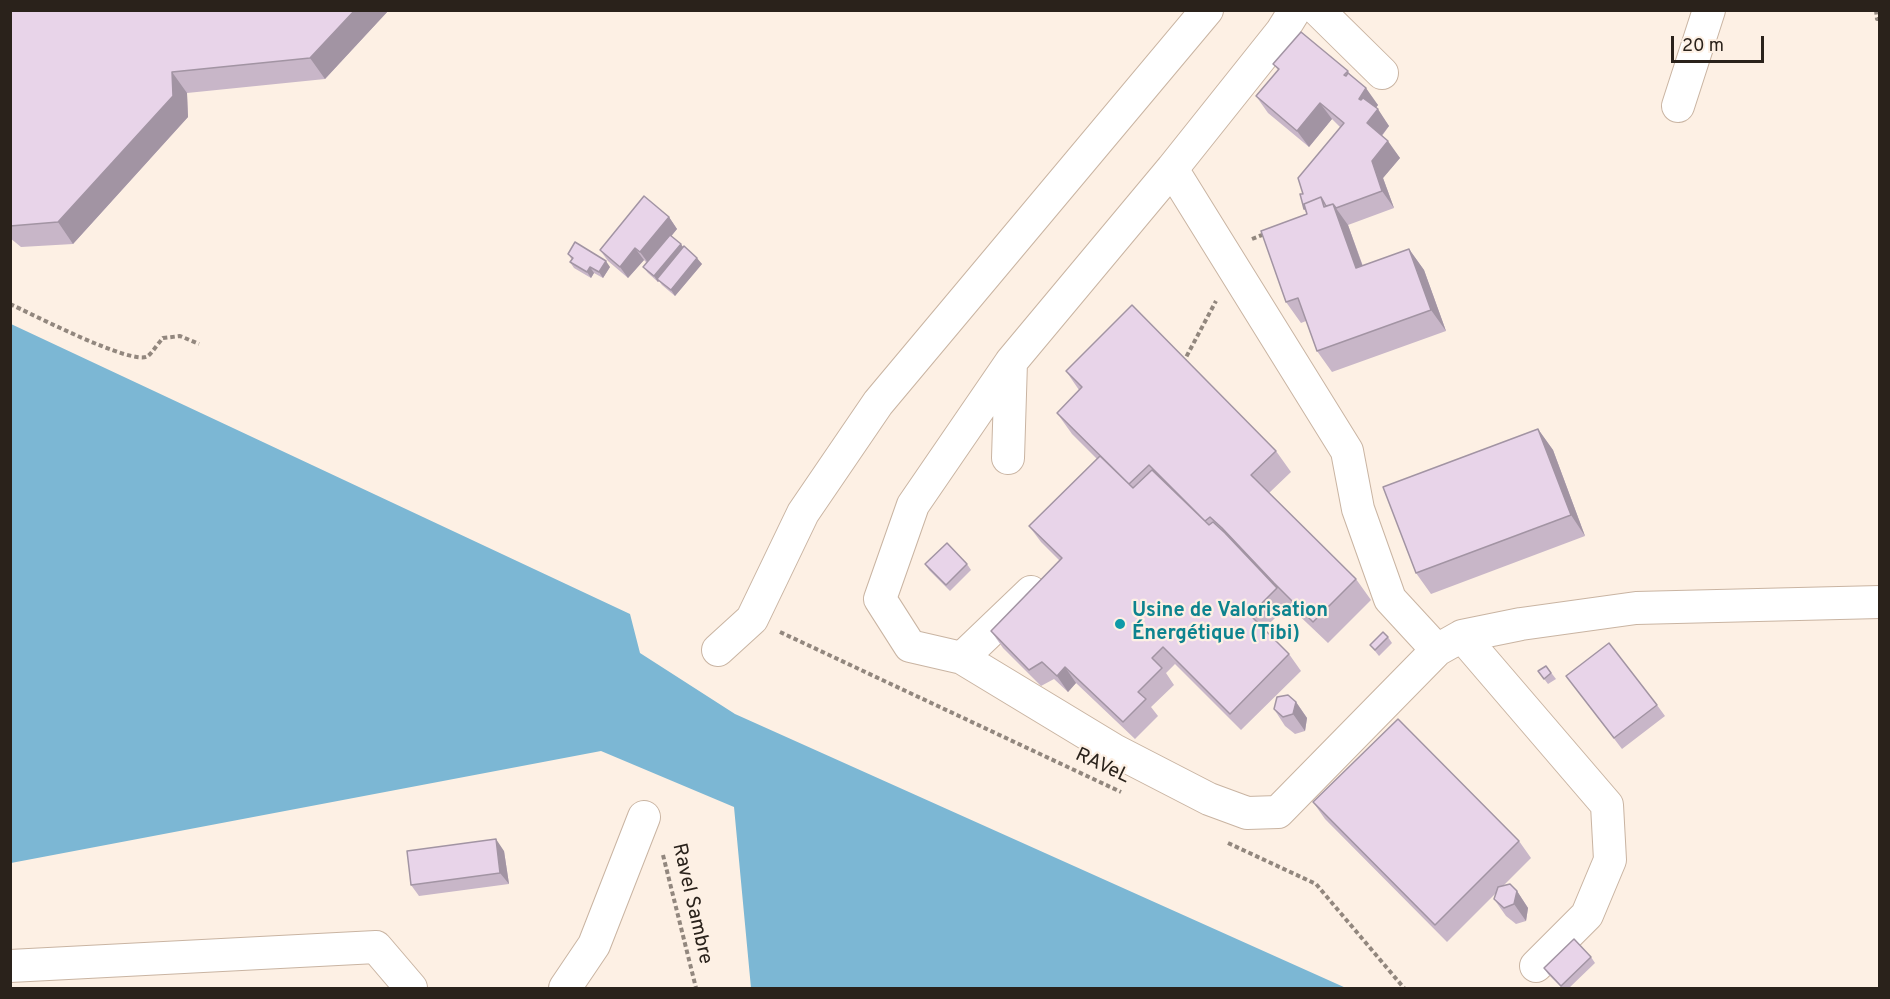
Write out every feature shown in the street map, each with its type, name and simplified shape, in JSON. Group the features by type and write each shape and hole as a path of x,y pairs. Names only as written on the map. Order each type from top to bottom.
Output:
{"lane":[{"path":"718,650 752,619 803,513 878,403 1208,10"},
{"path":"1295,10 1282,31 1172,169 1011,362 913,505 880,599 910,645 962,658 1114,750 1209,799 1247,813 1278,812 1449,643 1521,624 1636,608 1880,602"},
{"path":"1318,10 1382,73"},
{"path":"1678,106 1709,10"},
{"path":"1172,169 1347,451 1358,508 1390,599 1449,643 1607,805 1610,860 1587,915 1536,966"},
{"path":"1008,458 1011,362"},
{"path":"962,658 1037,586"},
{"path":"565,988 594,945 644,817"},
{"path":"10,966 376,947 411,988"}],"path":[{"path":"1876,10 1877,19 1880,19"},
{"path":"1182,364 1228,260 1273,231"},
{"path":"10,304 110,350 136,358 148,356 162,338 180,336 199,344"},
{"name":"RAVeL","path":"752,619 1121,792"},
{"path":"1219,838 1316,884 1404,988"},
{"name":"Ravel Sambre","path":"660,846 696,988"}],"water":[{"path":"11,324 630,614 640,653 735,714 1346,988 751,988 734,807 601,751 11,863"}],"building":[{"path":"10,10 355,10 310,58 172,72 173,96 58,222 10,226"},
{"path":"1301,32 1348,71 1344,75 1348,73 1366,88 1359,99 1363,98 1378,109 1367,123 1388,141 1372,161 1382,191 1336,208 1333,204 1326,206 1321,197 1304,204 1304,209 1300,194 1303,194 1298,178 1344,123 1320,103 1297,131 1256,96 1279,69 1273,64"},
{"path":"644,196 669,217 640,252 635,248 620,267 600,250"},
{"path":"1321,197 1324,207 1333,204 1356,268 1409,249 1431,310 1317,351 1298,298 1286,302 1261,231 1307,214 1304,204"},
{"path":"670,235 681,244 654,276 643,267"},
{"path":"575,242 606,261 599,272 590,267 587,272 570,262 573,258 568,254"},
{"path":"684,246 697,258 671,290 657,279"},
{"path":"1132,305 1276,451 1251,475 1356,579 1313,622 1222,528 1210,517 1205,521 1149,465 1129,484 1057,413 1082,387 1066,371"},
{"path":"1538,429 1571,515 1416,573 1383,487"},
{"name":"Usine de Valorisation Énergétique (Tibi)","path":"1100,456 1133,488 1152,470 1209,525 1213,522 1225,533 1277,588 1250,615 1289,654 1230,714 1163,647 1152,658 1162,668 1138,692 1146,699 1123,722 1065,667 1057,676 1042,662 1029,670 991,631 1062,558 1029,526"},
{"path":"947,543 967,564 946,585 925,564"},
{"path":"1383,632 1388,637 1375,650 1370,645"},
{"path":"1609,643 1657,705 1614,738 1566,676"},
{"path":"1546,666 1551,673 1544,679 1538,671"},
{"path":"1288,695 1296,702 1293,714 1283,717 1274,709 1277,697"},
{"path":"1398,719 1519,841 1435,925 1313,802"},
{"path":"496,839 500,873 411,885 407,851"},
{"path":"1510,884 1517,891 1514,904 1504,908 1494,899 1498,887"},
{"path":"1574,939 1591,957 1561,986 1544,968"}],"place":[{"name":"Usine de Valorisation Énergétique (Tibi)","path":"1120,624"}]}
